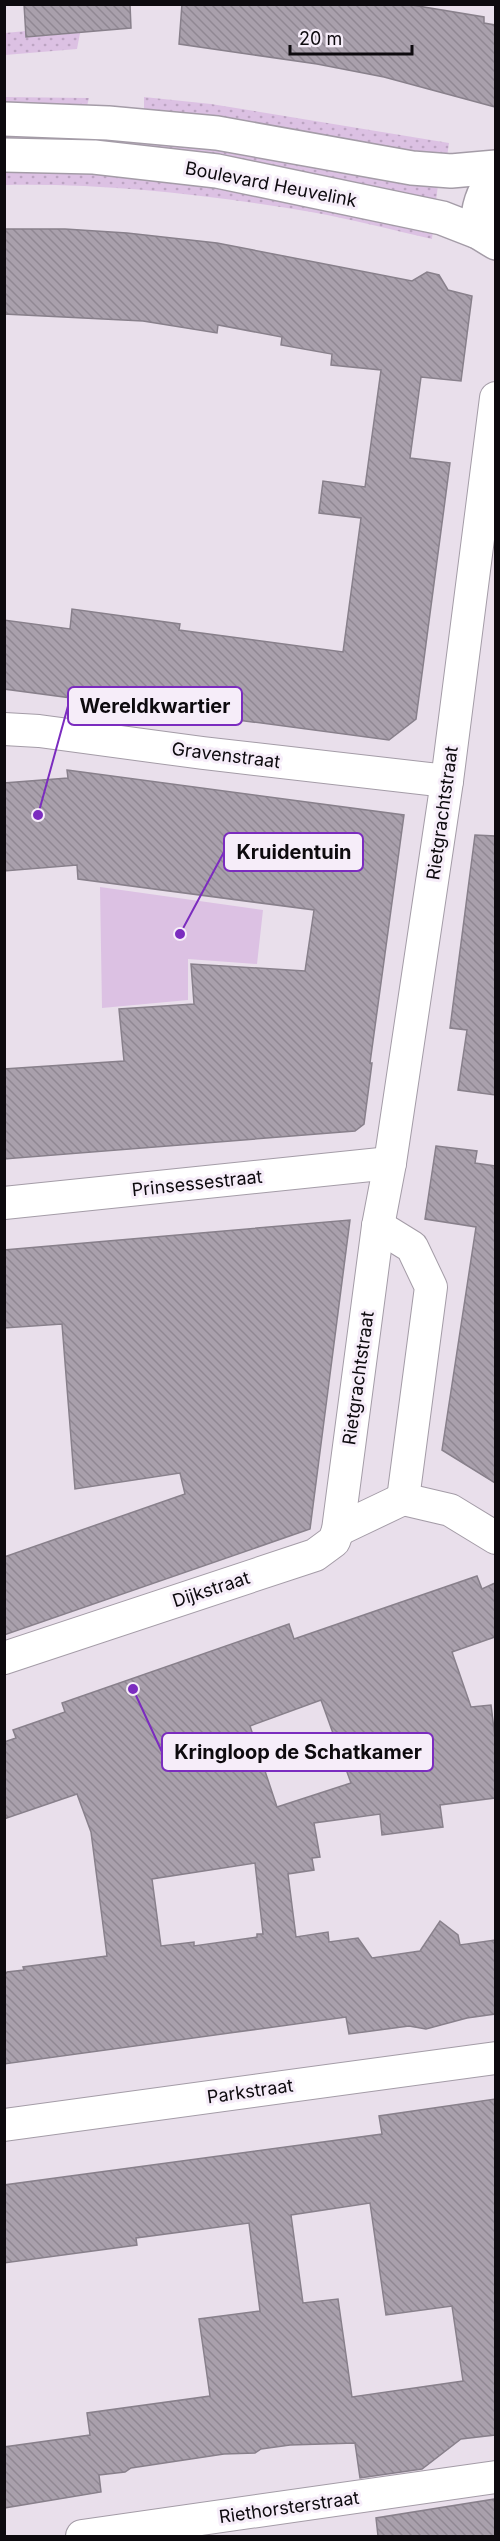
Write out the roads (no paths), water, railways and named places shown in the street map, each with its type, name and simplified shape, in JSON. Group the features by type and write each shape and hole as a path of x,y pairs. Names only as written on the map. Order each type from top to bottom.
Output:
{"main road":[{"name":"Boulevard Heuvelink","path":"4,119 108,123 217,132 412,168 451,171 495,167"},
{"name":"Boulevard Heuvelink","path":"4,155 94,157 217,171 442,218 487,238"},
{"path":"487,238 477,218 483,191 495,173"}],"street":[{"name":"Rietgrachtstraat","path":"338,1530 378,1226 390,1163 447,781 495,398"},
{"name":"Gravenstraat","path":"4,729 39,731 203,753 447,781"},
{"name":"Prinsessestraat","path":"4,1203 390,1163"},
{"path":"378,1226 412,1247 431,1287 403,1499 450,1510 495,1538"},
{"name":"Dijkstraat","path":"4,1658 315,1555 334,1541 338,1530 403,1499"},
{"name":"Parkstraat","path":"4,2125 495,2058"},
{"name":"Riethorsterstraat","path":"82,2536 495,2477"}],"place":[{"name":"Wereldkwartier","path":"38,815"},
{"name":"Kruidentuin","path":"180,934"},
{"name":"Kringloop de Schatkamer","path":"133,1689"}]}
